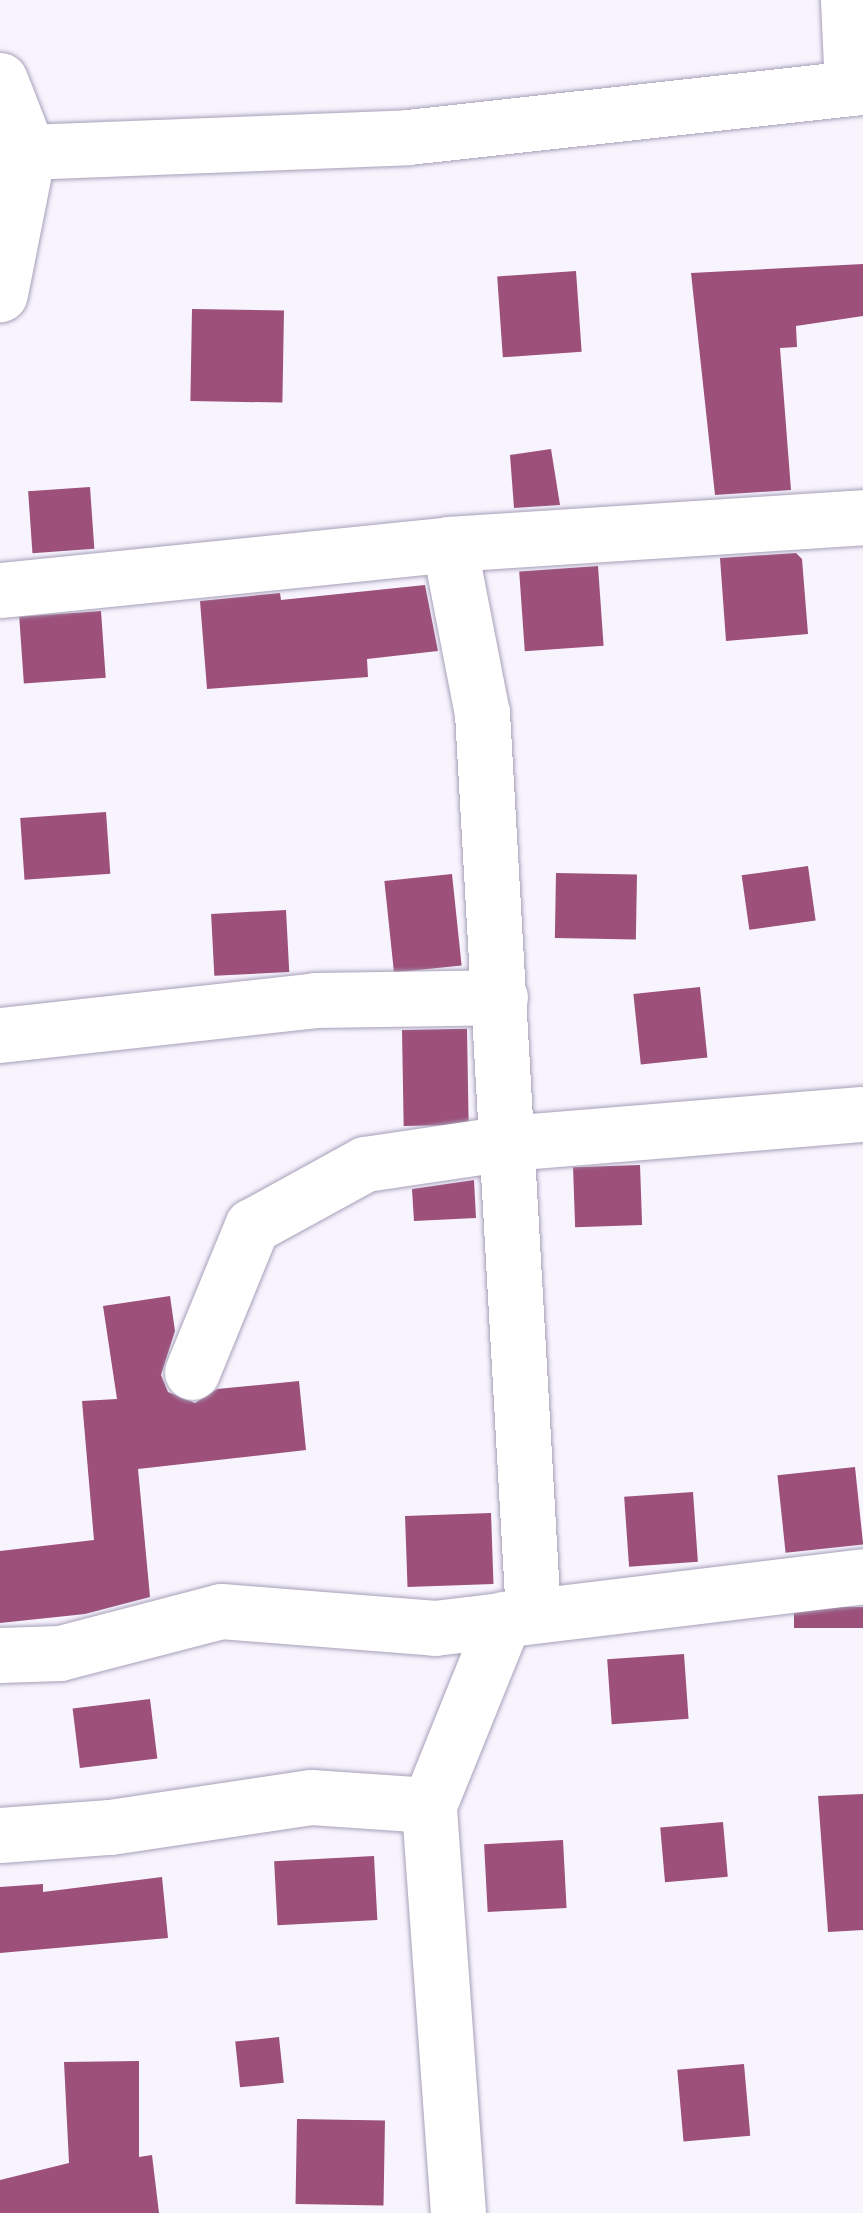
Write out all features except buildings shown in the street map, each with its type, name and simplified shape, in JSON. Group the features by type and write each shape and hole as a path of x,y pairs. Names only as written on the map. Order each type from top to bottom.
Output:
{"street":[{"path":"14,153 408,137 858,87 848,0"},
{"path":"0,80 14,153 0,294"},
{"path":"0,590 450,544 863,517"},
{"path":"450,544 482,713 508,1143 519,1617 429,1805 458,2213"},
{"path":"0,1035 315,1000 500,997"},
{"path":"192,1372 252,1226 365,1164 508,1143 863,1114"},
{"path":"0,1655 60,1653 221,1610 434,1628 863,1576"},
{"path":"0,1835 110,1827 311,1797 429,1805"}]}
